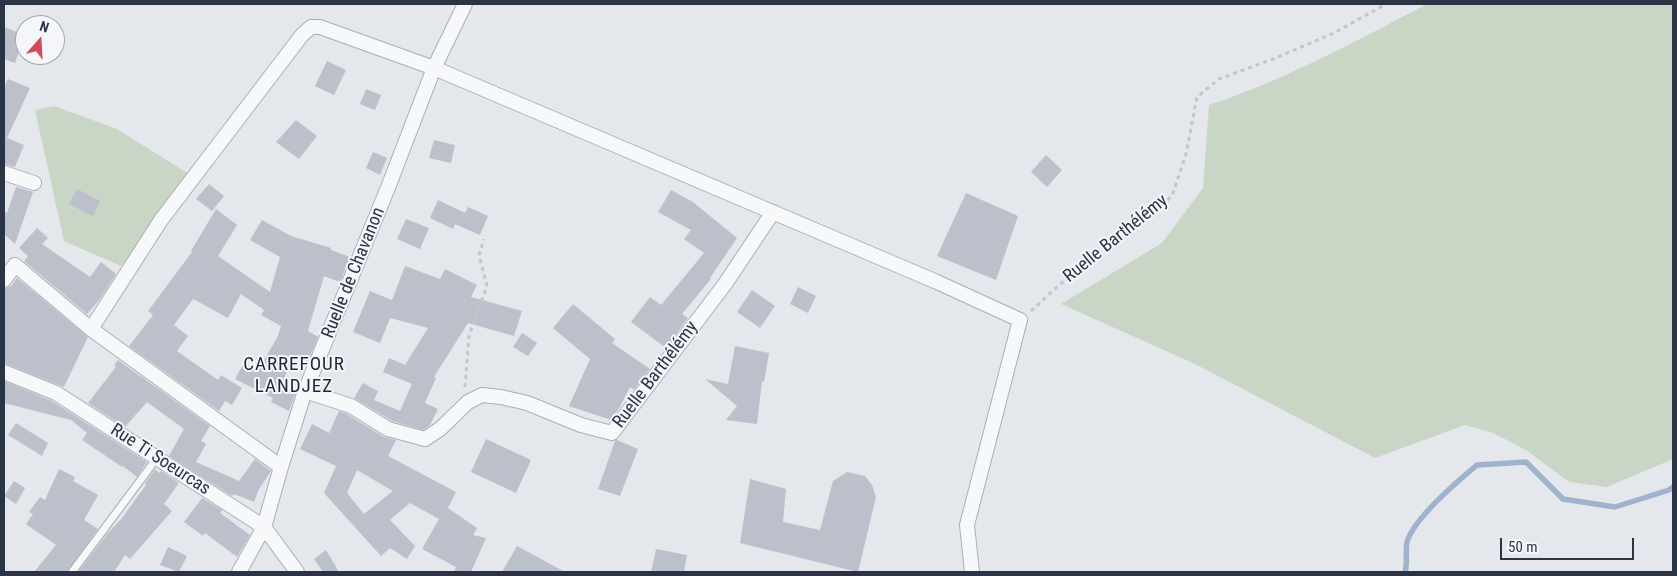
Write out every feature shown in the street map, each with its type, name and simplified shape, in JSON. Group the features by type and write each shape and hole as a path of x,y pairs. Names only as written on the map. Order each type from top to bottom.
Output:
{"street":[{"name":"Ruelle de Chavanon","path":"239,572 264,527 306,391 434,68 465,4"},
{"path":"91,329 162,220 296,43 311,27 320,27 434,68 937,282 1020,320 967,526 972,572"},
{"path":"4,173 34,183"},
{"name":"Ruelle Barthélémy","path":"306,391 351,406 388,429 425,439 440,429 468,402 482,395 527,403 581,425 612,433 725,284 773,212"},
{"path":"4,256 91,329 281,467"},
{"path":"4,280 15,265"},
{"name":"Rue Ti Soeurcas","path":"4,372 56,393 264,527 297,572"}],"lane":[{"path":"72,572 158,458"}],"path":[{"name":"Ruelle Barthélémy","path":"1020,320 1059,285 1147,219 1172,196 1186,154 1197,97 1219,79 1334,33 1386,4"},
{"path":"468,402 465,384 469,335 487,286 479,255 484,239"}],"green space":[{"path":"1427,4 1673,4 1673,459 1607,487 1569,482 1526,450 1493,433 1465,425 1375,458 1195,364 1061,304 1162,243 1203,188 1209,105 1293,72"},
{"path":"54,106 117,129 192,176 121,266 64,241 35,110"}],"building":[{"path":"4,27 15,31 15,63 4,59"},
{"path":"327,61 346,70 334,95 315,86"},
{"path":"8,79 30,88 7,138 24,145 15,167 4,164 4,88"},
{"path":"366,89 381,95 375,110 360,104"},
{"path":"296,120 317,136 299,159 276,142"},
{"path":"434,140 455,145 451,163 429,158"},
{"path":"373,152 387,158 380,175 366,168"},
{"path":"1046,155 1062,170 1047,187 1031,172"},
{"path":"209,184 224,196 212,211 196,199"},
{"path":"16,187 33,192 15,244 4,234 4,211 7,213"},
{"path":"77,189 100,201 93,216 69,204"},
{"path":"671,190 693,202 737,238 711,279 682,314 688,318 666,348 631,322 650,297 661,305 704,253 684,239 691,230 658,212"},
{"path":"966,193 1018,216 996,280 937,256"},
{"path":"438,200 465,213 468,207 488,216 480,235 455,224 453,229 430,218"},
{"path":"216,209 237,225 218,256 270,292 280,257 250,240 262,220 291,236 331,248 331,250 350,257 340,282 324,276 308,331 318,337 307,363 296,357 279,386 295,394 289,411 271,402 273,398 235,379 244,363 258,370 277,338 281,326 261,315 264,310 241,294 228,318 193,299 174,325 188,336 177,351 218,380 221,375 242,388 232,405 225,401 219,411 129,346 153,315 148,311 192,252"},
{"path":"406,219 429,228 420,249 397,239"},
{"path":"37,228 48,238 42,244 90,277 101,262 116,274 100,299 87,314 24,261 28,256 19,248"},
{"path":"405,266 440,279 445,269 477,285 471,297 522,311 514,336 468,323 434,377 436,378 425,403 438,409 430,425 423,430 392,421 354,398 363,383 378,391 374,400 400,411 412,384 383,372 389,358 405,365 428,328 390,318 380,343 353,332 370,291 392,300"},
{"path":"17,278 88,337 64,387 4,363 4,289 11,286"},
{"path":"798,287 816,296 808,313 790,304"},
{"path":"752,290 775,306 760,328 737,312"},
{"path":"573,304 615,339 612,343 650,369 634,390 630,387 611,420 569,406 590,359 553,328"},
{"path":"522,333 537,343 528,356 513,347"},
{"path":"735,346 769,353 764,382 762,381 757,424 726,420 737,406 705,379 728,384"},
{"path":"118,360 210,426 201,441 206,444 196,462 239,481 255,459 271,471 259,489 254,502 234,494 232,496 169,456 184,429 147,402 125,427 88,403 116,367 114,365"},
{"path":"4,381 52,401 147,462 137,477 82,440 87,433 71,420 4,403"},
{"path":"339,411 347,414 384,437 396,440 388,456 456,492 448,508 477,528 473,535 486,538 471,572 454,572 456,567 422,549 439,519 410,503 390,520 415,546 407,559 390,548 381,556 324,493 336,466 300,449 312,424 329,433","holes":["357,470 393,491 364,514 347,493"]},
{"path":"16,423 48,443 42,456 8,435"},
{"path":"486,439 531,460 516,493 471,472"},
{"path":"617,440 638,449 620,496 598,489 615,441"},
{"path":"59,469 75,477 73,481 98,495 84,520 98,529 67,572 34,572 56,545 26,524 33,514 29,512 40,497 45,500"},
{"path":"155,469 179,483 164,504 172,511 130,559 125,555 114,572 78,572 107,534 122,518"},
{"path":"847,472 865,476 872,485 876,497 858,572 740,543 750,479 786,489 783,522 820,530 833,481"},
{"path":"14,481 25,488 16,504 4,496"},
{"path":"202,498 222,510 220,513 250,535 237,557 205,533 203,536 184,522"},
{"path":"517,546 565,572 502,572"},
{"path":"168,547 187,556 179,572 160,565"},
{"path":"656,549 687,555 684,572 651,572"},
{"path":"326,550 339,572 323,572 314,559"}],"waterway":[{"path":"1405,572 1407,542 1411,532 1427,511 1477,465 1526,462 1563,499 1615,507 1669,490 1673,487"}],"district":[{"name":"CARREFOUR LANDJEZ","path":"294,376"}]}
